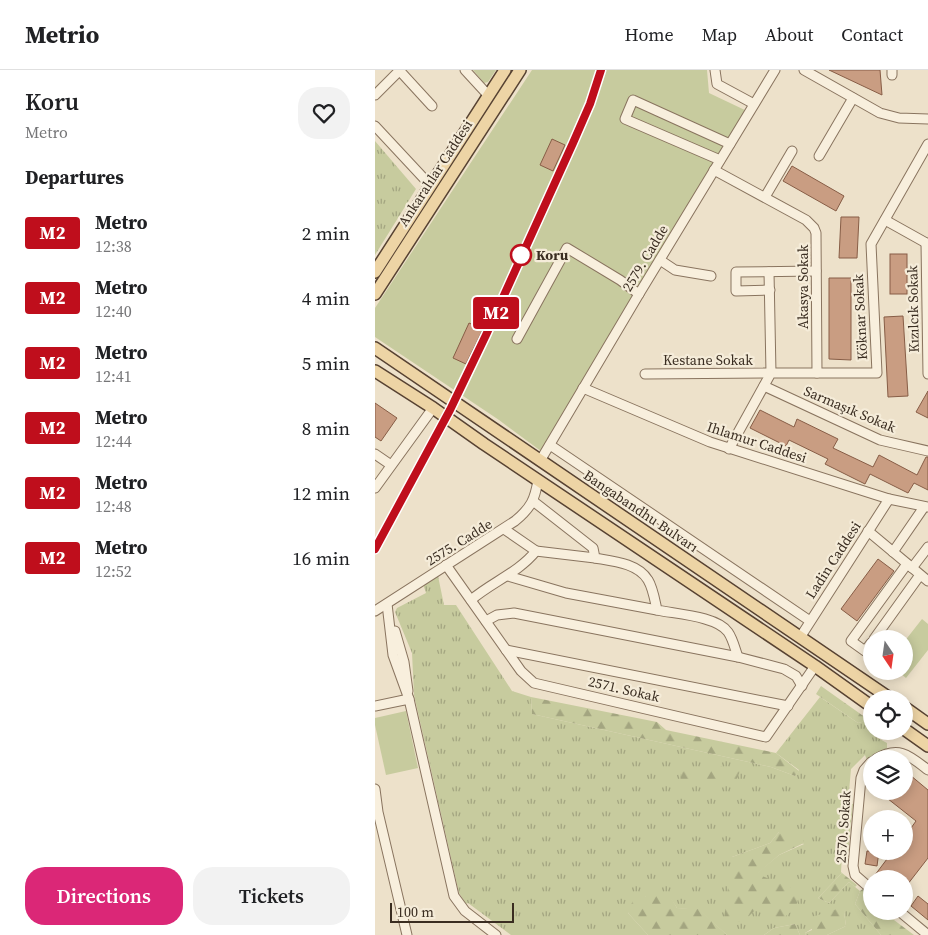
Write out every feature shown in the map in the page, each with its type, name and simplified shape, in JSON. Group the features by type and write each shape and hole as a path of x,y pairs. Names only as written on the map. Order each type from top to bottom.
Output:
{"main road":[{"name":"Ankaralılar Caddesi","path":"375,272 429,185 505,70"},
{"name":"Ankaralılar Caddesi","path":"375,294 520,70"},
{"path":"488,95 500,101"},
{"path":"429,185 441,191"},
{"name":"Bangabandhu Bulvarı","path":"375,348 878,690"},
{"path":"375,371 433,408 863,700"},
{"path":"538,480 540,461"},
{"path":"913,713 928,724"},
{"path":"913,735 928,746"}],"street":[{"path":"375,95 400,70 432,106"},
{"path":"465,70 488,95"},
{"path":"715,70 717,84 754,104"},
{"name":"2579. Cadde","path":"540,461 775,70"},
{"path":"804,70 880,113 889,116 928,119"},
{"path":"819,156 853,98"},
{"path":"720,160 625,119 633,100 730,144"},
{"path":"375,126 429,185"},
{"name":"Köknar Sokak","path":"771,373 877,373 871,246 925,155 928,144"},
{"path":"765,197 792,151"},
{"name":"Akasya Sokak","path":"714,170 806,220 817,233 817,373"},
{"path":"885,220 927,243"},
{"name":"Kızılcık Sokak","path":"927,243 928,374"},
{"path":"517,339 567,248 620,280 639,294"},
{"path":"660,260 675,270 711,276"},
{"path":"770,290 736,291 736,272 816,271"},
{"path":"729,449 771,373 769,272"},
{"name":"Kestane Sokak","path":"645,374 771,373"},
{"name":"Sarmaşık Sokak","path":"764,386 873,437 928,451"},
{"name":"Ihlamur Caddesi","path":"583,388 729,449 889,499 926,507"},
{"path":"375,488 379,475 391,465 433,408"},
{"path":"550,445 810,621"},
{"path":"375,454 391,465"},
{"name":"2575. Cadde","path":"375,611 504,529 525,512 533,501 538,480"},
{"name":"Ladin Caddesi","path":"801,636 889,499"},
{"path":"533,501 593,548 595,558"},
{"path":"893,552 926,507"},
{"path":"504,529 536,551 595,558 627,566 643,574 649,580 657,610"},
{"path":"868,531 928,581"},
{"path":"863,650 851,641 909,566 928,547"},
{"path":"471,600 485,589 508,576 525,563 536,551"},
{"name":"2571. Sokak","path":"446,566 524,676 534,682 767,737 815,666"},
{"path":"880,630 920,575"},
{"path":"508,576 566,593 710,620 721,625 731,638 738,657"},
{"path":"387,604 404,662 409,699 453,896 465,911 496,935"},
{"path":"486,621 497,616 514,613 738,657 784,669 795,676 801,686"},
{"path":"506,650 788,706"},
{"path":"375,706 409,699"},
{"path":"913,759 928,770"},
{"name":"2570. Sokak","path":"863,772 853,866 855,875 863,882"},
{"path":"375,789 378,812 407,935"},
{"path":"910,920 928,934"}],"green space":[{"path":"473,70 496,70 488,82 484,83"},
{"path":"532,70 707,70 709,93 749,112 545,454 499,420 375,337 375,308"},
{"path":"375,141 416,189 375,255"},
{"path":"438,576 444,605 456,605 512,691 531,697 532,714 771,767 795,776 799,770 776,753 820,697 858,723 863,722 863,740 881,740 887,743 887,748 884,750 863,750 863,757 851,769 848,803 853,804 848,853 842,854 842,873 818,898 829,903 849,882 860,891 855,904 863,914 863,920 868,920 881,935 827,935 846,926 844,912 849,906 805,933 806,935 800,935 795,924 774,928 764,935 727,935 699,910 677,908 669,896 646,896 628,913 648,935 511,935 468,903 466,904 459,893 414,695 412,653 395,612 397,608 426,593 423,584","holes":["779,832 804,844 779,855 756,874 732,857 770,843"]},
{"path":"922,619 928,624 928,650 913,669 913,630"},
{"path":"821,686 863,716 863,722 858,723 816,694"},
{"path":"531,697 657,722 666,730 776,753 799,771 795,776 771,767 532,714"},
{"path":"406,711 418,768 386,775 375,718"},
{"path":"719,766 740,771 735,783 681,780 680,771"},
{"path":"801,831 804,843 779,855 757,874 800,891 796,907 777,924 756,909 743,922 724,919 732,857 770,843 779,832"},
{"path":"842,873 857,885 855,887 849,882 829,903 818,898"},
{"path":"863,889 863,914 855,904 860,891"},
{"path":"646,896 670,896 677,908 699,909 727,935 648,935 628,913 633,900"},
{"path":"849,905 849,910 844,912 846,926 827,935 806,935 805,933 812,930 809,918"},
{"path":"868,920 894,920 914,935 881,935"},
{"path":"795,924 800,935 764,935 774,928"}],"building":[{"path":"829,70 880,70 882,95"},
{"path":"552,139 565,145 553,171 540,165"},
{"path":"792,166 844,196 836,211 783,181"},
{"path":"841,217 859,217 857,258 839,258"},
{"path":"890,254 907,254 907,294 890,294"},
{"path":"829,278 851,278 851,360 829,359"},
{"path":"903,316 908,396 888,397 884,317"},
{"path":"469,323 483,329 466,364 453,358"},
{"path":"928,391 928,418 916,412"},
{"path":"375,403 397,418 381,441 375,437"},
{"path":"760,410 794,427 797,419 838,439 833,448 873,467 879,455 917,475 926,457 928,457 928,490 914,483 908,493 870,474 865,484 825,464 828,459 789,440 786,446 750,428"},
{"path":"878,559 894,571 857,621 841,609"},
{"path":"913,778 928,790 928,858 913,877 913,870 879,870 886,860 913,860 913,825 916,821 913,819 913,810 902,810 889,800 913,800"},
{"path":"866,860 878,860 877,866 865,864"},
{"path":"918,896 928,904 928,920 913,908 913,903"}],"metro line":[{"name":"M2","path":"375,549 450,410 486,335 590,104 601,70"}],"place":[{"name":"Koru","path":"521,255"}]}
